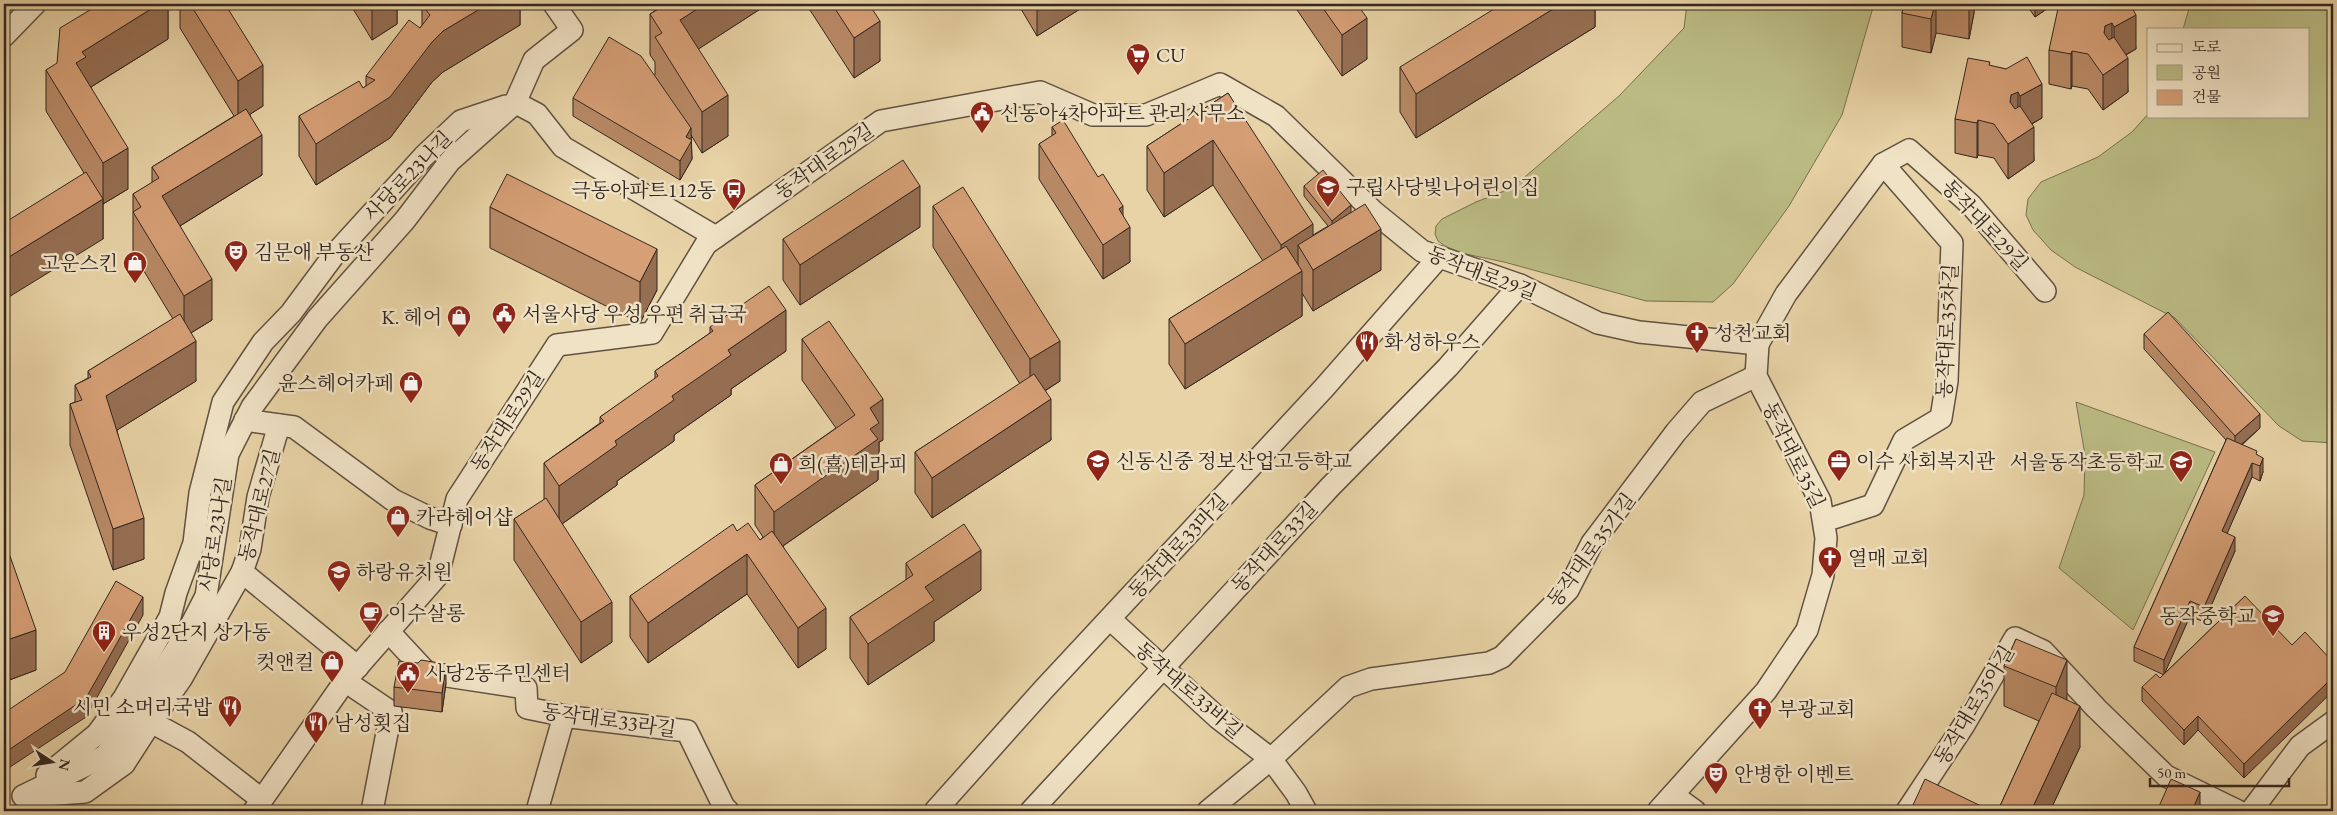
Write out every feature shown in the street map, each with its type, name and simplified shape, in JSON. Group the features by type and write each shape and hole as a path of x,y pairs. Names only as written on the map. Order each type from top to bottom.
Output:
{"street":[{"path":"4,36 35,4"},
{"name":"사당로23나길","path":"18,803 105,756 134,715 187,633 206,596 228,454 245,420 283,362 311,326 406,220 450,161 516,103 534,60 572,30 554,4"},
{"name":"동작대로29길","path":"257,805 351,674 438,574 457,499 557,345 652,333 706,244 881,121 1040,92 1093,115 1146,115 1220,84 1276,116 1374,212 1422,251 1520,285 1598,322 1639,332 1758,344 1786,294 1883,164 1909,150 1972,204 2045,291"},
{"path":"516,103 537,114 563,147 716,237"},
{"name":"사당로23나길","path":"18,803 97,734 124,698 170,617 176,593 194,543 200,493 223,402 263,342 291,313 334,255 424,156 462,122 516,103"},
{"name":"동작대로35차길","path":"1824,521 1873,505 1904,440 1941,418 1948,381 1952,243 1883,164"},
{"name":"동작대로33마길","path":"935,811 1110,618 1324,388 1439,257"},
{"name":"동작대로33길","path":"1031,811 1162,667 1330,488 1448,367 1520,285"},
{"name":"동작대로35길","path":"1658,811 1766,691 1807,630 1823,575 1826,538 1820,501 1756,376 1758,344"},
{"name":"동작대로35가길","path":"1208,811 1271,759 1348,687 1371,679 1489,663 1502,657 1568,590 1592,543 1676,432 1702,402 1756,376"},
{"path":"245,420 294,427 393,500 430,518 450,525"},
{"name":"동작대로27길","path":"278,424 258,497 250,549 242,572 300,619 351,674 391,712 372,811"},
{"path":"200,493 221,498"},
{"path":"18,803 85,792 124,764 150,722 181,679 242,572"},
{"name":"동작대로33바길","path":"1110,618 1218,718 1271,759 1296,793 1306,811"},
{"name":"동작대로33라길","path":"388,632 427,673 526,688 528,708 564,716 687,731 724,810"},
{"name":"동작대로35아길","path":"1907,811 1964,725 2015,638 2043,651 2096,708 2166,776 2238,811"},
{"path":"537,811 564,716"},
{"path":"150,722 188,742 257,805"},
{"path":"2251,811 2300,746 2333,722"},
{"path":"1673,795 1695,811"}],"green space":[{"path":"1687,4 1874,4 1842,115 1789,206 1733,284 1713,302 1646,301 1504,262 1461,253 1438,241 1435,234 1436,226 1442,219 1476,202 1512,188 1619,96 1684,28"},
{"path":"2188,4 2333,4 2333,443 2302,441 2279,426 2175,318 2075,267 2051,250 2033,230 2026,215 2028,199 2041,182 2098,157 2132,132 2147,115 2147,118 2310,118 2310,28 2183,28 2189,9"},
{"path":"2076,402 2215,452 2133,630 2059,568 2084,495 2085,455"}],"building":[{"path":"100,4 159,4 82,52 86,57 76,63 128,148 103,163 46,70 57,63 60,28"},
{"path":"190,4 225,4 263,65 238,81"},
{"path":"488,4 443,31 432,42 390,97 316,144 299,116 359,81 363,88 375,80 366,76 409,20 420,28 430,15 422,5"},
{"path":"667,4 705,4 680,20 728,95 702,112 655,37 662,33 650,14"},
{"path":"832,4 869,4 880,21 854,38"},
{"path":"1320,4 1357,4 1367,18 1342,35"},
{"path":"1502,4 1561,4 1416,94 1400,67"},
{"path":"1904,4 1935,4 1931,19 1902,13"},
{"path":"2059,4 2130,4 2136,15 2114,27 2112,23 2105,26 2104,33 2109,40 2114,37 2128,58 2103,75 2088,54 2072,51 2071,54 2049,50"},
{"path":"609,37 641,56 691,128 686,137 692,140 680,161 573,98"},
{"path":"2027,57 2042,84 2020,96 2018,92 2011,95 2010,102 2015,109 2020,106 2034,127 2008,144 1994,124 1978,120 1977,123 1955,119 1968,58 1990,62 1989,65 2006,69"},
{"path":"1228,93 1313,224 1281,245 1213,140 1164,173 1147,146"},
{"path":"246,109 262,135 162,196 212,279 184,296 133,212 141,207 133,194 159,178 152,167"},
{"path":"1063,120 1098,177 1103,174 1123,206 1119,209 1130,227 1103,245 1039,144 1056,133 1052,127"},
{"path":"903,160 920,186 800,265 783,239"},
{"path":"1323,170 1351,205 1332,221 1304,186"},
{"path":"86,172 103,199 4,260 4,223"},
{"path":"507,174 657,249 640,282 490,207"},
{"path":"963,187 1060,341 1030,359 933,206"},
{"path":"1365,204 1381,229 1313,270 1298,245"},
{"path":"1286,246 1302,271 1185,344 1169,319"},
{"path":"769,286 786,310 728,350 731,355 672,396 674,400 615,441 617,445 559,486 544,463 604,421 600,417 658,376 655,371 713,331 710,327"},
{"path":"2168,312 2260,414 2235,436 2144,334"},
{"path":"180,314 196,341 106,396 144,518 113,529 70,404 82,400 75,385 91,377 88,371"},
{"path":"829,321 883,399 870,408 879,423 870,429 878,439 774,512 755,485 855,415 802,339"},
{"path":"1034,374 1051,399 932,478 915,452"},
{"path":"2227,438 2257,451 2256,454 2263,458 2260,466 2252,463 2222,531 2235,537 2204,607 2190,601 2164,660 2134,647"},
{"path":"546,498 612,602 581,622 514,519"},
{"path":"748,523 760,540 772,531 826,608 798,628 747,554 648,623 630,596 733,524 737,531"},
{"path":"964,524 981,550 925,587 934,600 868,644 850,617 913,575 906,563"},
{"path":"4,539 36,630 4,641"},
{"path":"116,581 143,597 86,698 4,753 4,713 65,672"},
{"path":"2245,596 2292,645 2305,632 2333,662 2333,677 2244,764 2198,716 2184,730 2142,687 2156,674 2160,678"},
{"path":"2016,639 2067,660 2056,687 2004,666"},
{"path":"421,660 446,664 442,693 394,687 399,661 418,663"},
{"path":"2052,693 2080,706 2031,811 2010,811 2000,806"},
{"path":"1925,779 1981,806 1979,811 1926,811 1913,805"},
{"path":"2171,779 2200,792 2192,811 2157,811"}],"place":[{"name":"CU","path":"1138,76"},
{"name":"신동아4차아파트 관리사무소","path":"982,134"},
{"name":"구립사당빛나어린이집","path":"1328,208"},
{"name":"극동아파트112동","path":"734,211"},
{"name":"김문애 부동산","path":"236,273"},
{"name":"고운스킨","path":"135,284"},
{"name":"서울사당 우성 우편 취급국","path":"504,335"},
{"name":"K. 헤어","path":"459,338"},
{"name":"성천교회","path":"1697,354"},
{"name":"화성하우스","path":"1367,363"},
{"name":"윤스헤어카페","path":"411,404"},
{"name":"신동신중 정보산업고등학교","path":"1098,482"},
{"name":"이수 사회복지관","path":"1839,482"},
{"name":"서울동작초등학교","path":"2181,483"},
{"name":"희(喜)테라피","path":"781,485"},
{"name":"카라헤어샵","path":"398,538"},
{"name":"열매 교회","path":"1830,579"},
{"name":"하랑유치원","path":"339,593"},
{"name":"이수살롱","path":"371,634"},
{"name":"동작중학교","path":"2273,637"},
{"name":"우성2단지 상가동","path":"104,653"},
{"name":"컷앤컬","path":"332,683"},
{"name":"사당2동주민센터","path":"408,694"},
{"name":"시민 소머리국밥","path":"230,728"},
{"name":"부광교회","path":"1760,730"},
{"name":"남성횟집","path":"316,744"},
{"name":"안병한 이벤트","path":"1716,795"}]}
